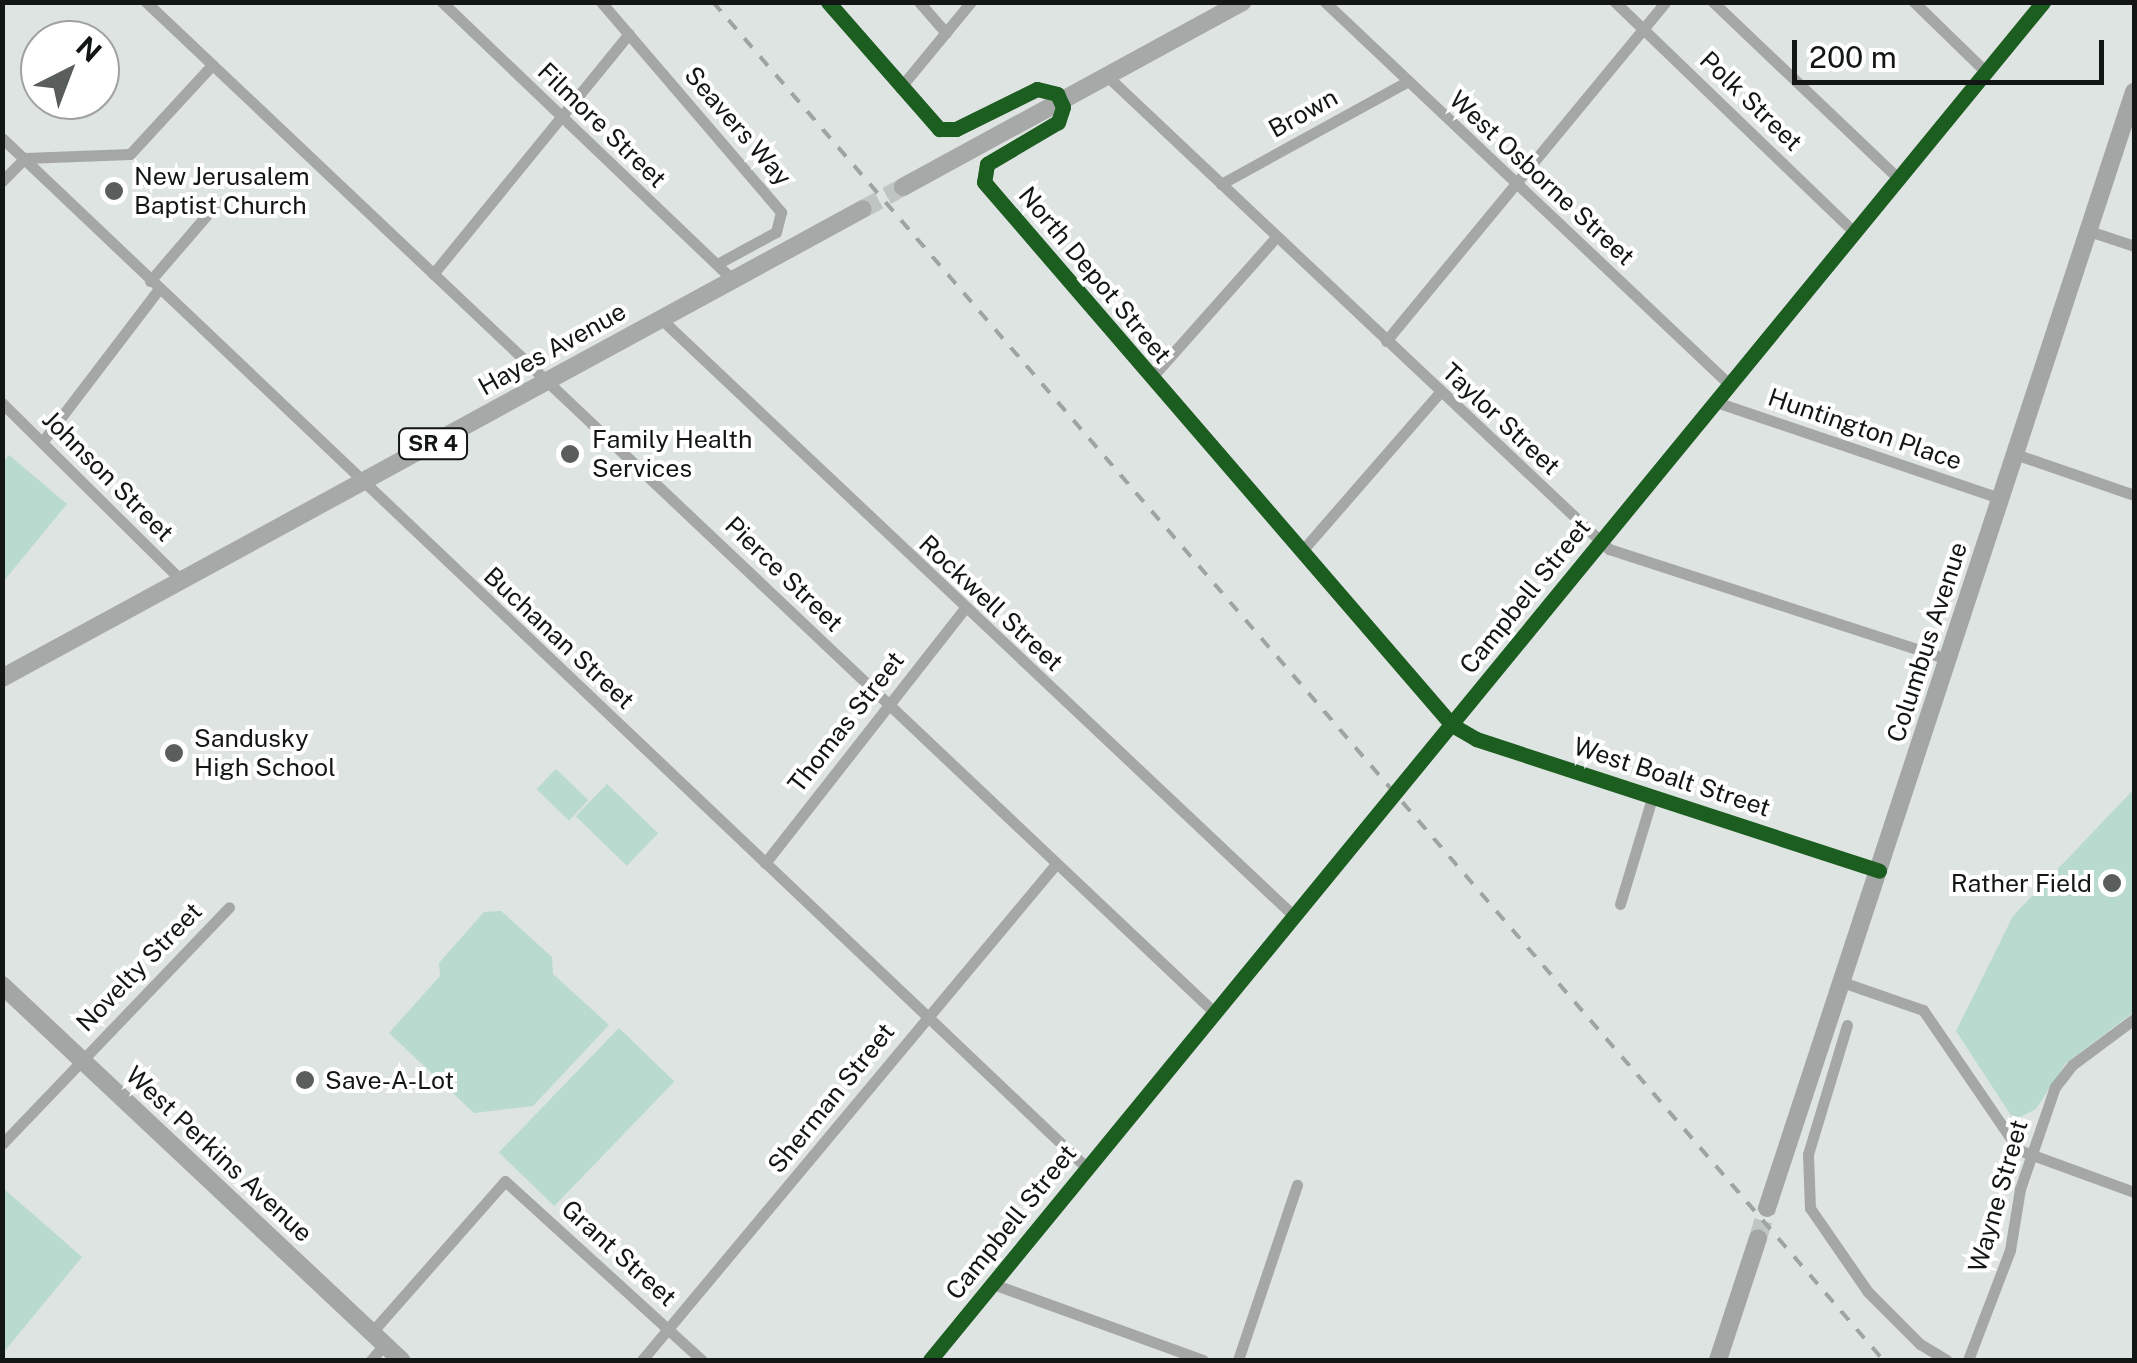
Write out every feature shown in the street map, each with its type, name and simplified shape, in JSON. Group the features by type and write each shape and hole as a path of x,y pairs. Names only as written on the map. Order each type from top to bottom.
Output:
{"main road":[{"path":"903,187 1243,2"},
{"name":"Columbus Avenue","path":"1768,1208 2134,92"},
{"name":"Hayes Avenue","path":"2,678 862,209"},
{"name":"West Perkins Avenue","path":"2,985 401,1360"},
{"path":"1718,1360 1758,1238"}],"street":[{"name":"Pierce Street","path":"146,2 1215,1013"},
{"name":"Filmore Street","path":"442,2 732,279"},
{"name":"Seavers Way","path":"601,2 782,216 776,232 717,264"},
{"path":"828,2 932,124 948,130 1037,88 1062,100"},
{"path":"919,2 946,33"},
{"path":"900,88 971,2"},
{"name":"West Osborne Street","path":"1325,2 1730,385"},
{"name":"Polk Street","path":"1616,2 1854,233"},
{"path":"1386,340 1664,2"},
{"path":"1712,2 1899,178"},
{"path":"1914,2 1986,72"},
{"name":"Campbell Street","path":"930,1360 2043,2"},
{"path":"433,274 629,34"},
{"path":"2,181 25,158 130,154 212,64"},
{"name":"Taylor Street","path":"1106,76 1601,542 1947,659"},
{"name":"Brown","path":"1220,184 1408,81"},
{"name":"North Depot Street","path":"1062,100 1056,124 990,161 982,178 1452,725"},
{"name":"Buchanan Street","path":"2,138 924,1019 1087,1168"},
{"path":"43,441 216,203"},
{"path":"2089,231 2134,246"},
{"path":"1151,378 1276,237"},
{"name":"Rockwell Street","path":"660,318 964,609 1294,916"},
{"path":"1301,552 1439,393"},
{"name":"Huntington Place","path":"1716,402 2000,498"},
{"name":"Johnson Street","path":"2,403 182,580"},
{"path":"2015,454 2134,495"},
{"name":"Thomas Street","path":"765,863 964,609"},
{"name":"West Boalt Street","path":"1452,725 1476,739 1878,871"},
{"path":"1620,904 1652,798"},
{"name":"Sherman Street","path":"642,1360 1056,864"},
{"name":"Novelty Street","path":"2,1144 229,907"},
{"path":"1842,982 1923,1010 2002,1132 2029,1157 2134,1192"},
{"name":"Wayne Street","path":"1968,1360 2012,1242 2029,1157 2064,1074 2134,1019"},
{"path":"1847,1025 1807,1159 1810,1208 1868,1292 1920,1344 1947,1360"},
{"name":"Grant Street","path":"378,1339 505,1181 702,1360"},
{"path":"1238,1360 1297,1185"},
{"path":"992,1284 1203,1360"},
{"path":"371,1360 378,1339"}],"green space":[{"path":"9,455 67,504 3,582 3,463"},
{"path":"556,769 588,800 569,820 537,789"},
{"path":"607,784 658,833 627,866 576,816"},
{"path":"2134,789 2134,1012 2066,1063 2036,1109 2014,1120 1956,1031 2013,916"},
{"path":"501,911 552,957 553,974 609,1025 533,1106 474,1113 389,1033 440,976 439,963 484,912"},
{"path":"619,1028 674,1081 554,1206 499,1152"},
{"path":"3,1188 82,1257 3,1353"}],"tunnel":[{"path":"863,209 903,187"},
{"path":"1758,1238 1767,1208"}],"railway":[{"path":"713,2 1883,1360"}],"cycle path":[{"path":"828,2 939,129 956,129 1037,89 1057,94 1063,107 1058,122 987,164 984,182 1452,725 1476,739 1879,871"},
{"path":"930,1360 2043,2"}],"place":[{"name":"New Jerusalem Baptist Church","path":"114,191"},
{"name":"Family Health Services","path":"570,454"},
{"name":"Sandusky High School","path":"174,753"},
{"name":"Rather Field","path":"2112,883"},
{"name":"Save-A-Lot","path":"305,1080"}]}
